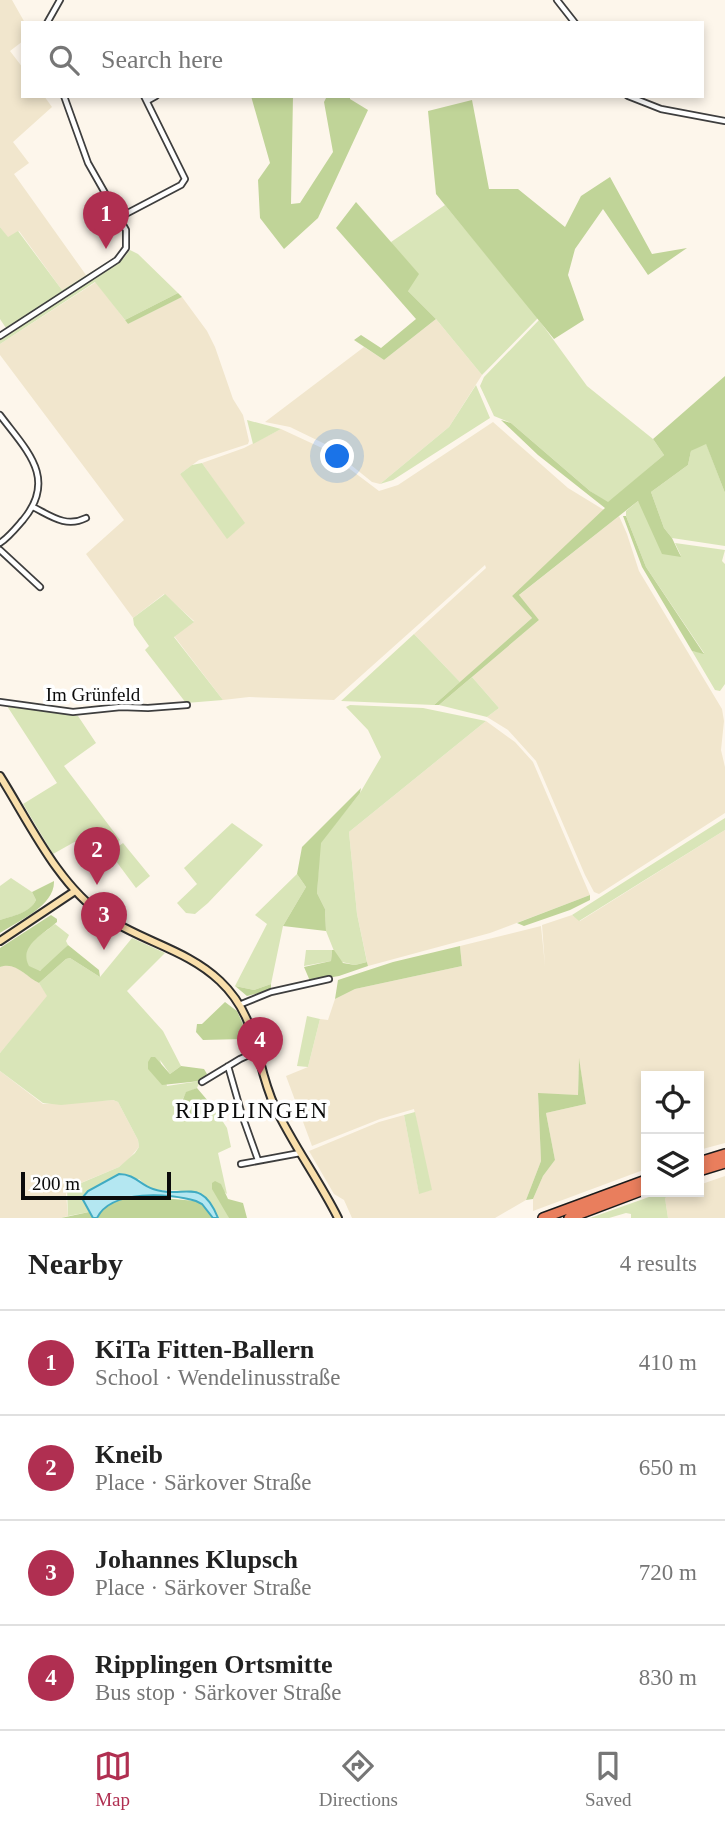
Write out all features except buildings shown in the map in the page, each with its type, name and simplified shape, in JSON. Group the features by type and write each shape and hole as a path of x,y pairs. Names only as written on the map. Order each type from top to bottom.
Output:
{"highway":[{"path":"704,1160 725,1154"},
{"path":"704,1169 725,1163"},
{"path":"543,1218 641,1182"},
{"path":"569,1218 641,1191"}],"main road":[{"path":"0,776 75,891 112,921 185,956 221,981 239,1005 253,1033 271,1098 338,1218"},
{"path":"0,941 75,891"}],"street":[{"path":"48,21 60,0"},
{"path":"557,0 573,21"},
{"path":"0,337 123,253 128,236 120,217 88,163 65,98"},
{"path":"632,98 644,104 725,121"},
{"path":"120,217 181,185 185,179 145,99"},
{"path":"0,415 37,469 39,484 33,507 0,543"},
{"path":"33,507 65,522 75,523 86,518"},
{"path":"0,550 40,587"},
{"name":"Im Grünfeld","path":"0,702 73,712 187,705"},
{"path":"239,1005 271,992 329,979"},
{"path":"202,1082 259,1051"},
{"path":"229,1066 258,1160"},
{"path":"242,1164 301,1152"}],"shaded area":[{"path":"0,0 12,0 24,21 21,21 21,43 10,51 21,65 21,98 45,98 52,107 13,142 29,163 14,174 86,275 62,290 19,231 8,238 0,227"},
{"path":"96,282 128,324 182,297 207,331 233,399 243,415 249,441 248,444 199,460 180,474 244,523 202,463 244,448 281,429 322,448 379,491 398,485 493,422 568,488 604,510 512,596 532,618 460,682 414,634 486,568 485,565 334,700 249,697 223,700 174,636 194,621 164,594 133,618 86,554 124,520 0,355 0,344"},
{"path":"436,319 482,375 449,427 380,484 372,482 325,444 290,427 265,422 364,347 384,360"},
{"path":"619,516 639,571 722,709 724,721 721,750 725,767 725,813 599,894 594,892 585,875 536,761 508,730 487,717 499,708 472,677 539,620 518,596"},
{"path":"486,721 515,742 533,762 590,895 490,933 368,966 357,914 349,832"},
{"path":"725,830 725,1143 704,1149 704,1071 641,1071 641,1171 533,1211 533,1199 543,1176 555,1160 546,1113 586,1104 579,1059 578,1095 538,1094 541,1161 526,1200 495,1218 352,1218 344,1200 334,1194 309,1151 379,1122 404,1115 419,1193 431,1190 414,1109 380,1119 312,1146 286,1076 308,1067 320,1019 328,1020 335,999 355,989 462,966 460,946 541,926 545,966 542,925 572,915 580,921"},
{"path":"7,964 39,983 48,996 0,1053 0,967"},
{"path":"0,1071 43,1104 113,1100 118,1102 138,1140 139,1147 119,1167 71,1187 66,1194 68,1216 0,1218"},
{"path":"725,1176 725,1218 668,1218 665,1198 704,1197 704,1183"}],"green space":[{"path":"252,98 293,98 291,204 300,203 333,152 324,102 326,98 350,98 368,110 318,218 284,249 260,218 258,180 270,163"},
{"path":"472,100 489,189 518,189 565,227 581,196 610,177 652,254 687,248 648,275 603,209 575,249 568,275 584,320 554,339 436,194 428,111"},
{"path":"356,202 419,274 408,291 436,319 384,360 354,340 361,335 381,348 416,319 336,228"},
{"path":"445,205 538,318 482,375 436,319 408,291 391,242"},
{"path":"0,227 8,237 18,231 62,290 114,258 123,259 130,250 138,254 178,293 125,320 95,282 0,344 0,332 6,328 0,319"},
{"path":"178,293 182,297 128,324 125,320"},
{"path":"539,320 587,386 653,439 664,455 608,503 590,491 511,423 494,416 480,386 484,377"},
{"path":"725,376 725,493 706,444 691,451 688,465 651,492 664,528 681,557 662,554 638,501 519,595 539,620 439,705 434,705 532,618 512,596 605,508 538,455 501,420 511,423 590,491 608,502 664,455 653,439"},
{"path":"476,385 490,418 393,480 380,484 449,427"},
{"path":"247,420 281,429 253,444"},
{"path":"706,443 725,493 725,546 672,538 664,528 651,492 688,465 691,451"},
{"path":"202,463 245,523 227,539 180,474 192,465"},
{"path":"638,501 681,556 675,543 725,550 722,561 725,564 725,684 720,691 715,690 692,651 704,653 646,567 626,516 626,511"},
{"path":"623,516 626,516 646,567 704,654 692,651 642,567"},
{"path":"165,594 194,622 174,637 223,700 186,703 145,650 149,646 134,625 133,618"},
{"path":"414,634 460,682 434,705 341,701"},
{"path":"472,677 499,708 487,717 439,705"},
{"path":"7,706 78,716 96,743 64,766 120,840 108,850 94,831 53,854 23,804 57,783"},
{"path":"346,707 423,708 486,721 349,832 357,914 367,962 355,965 342,962 336,956 326,931 325,909 317,893 320,843 360,793 381,757 368,730"},
{"path":"361,788 360,793 321,843 317,893 325,909 326,931 283,926 306,887 297,874 302,847"},
{"path":"725,818 725,830 579,921 572,915"},
{"path":"232,823 263,845 208,903 195,914 186,913 177,903 197,884 184,868"},
{"path":"123,843 150,876 136,888 110,853"},
{"path":"297,874 306,887 283,926 271,984 254,990 235,986 267,924 255,915"},
{"path":"11,878 32,892 36,900 25,911 0,920 0,886"},
{"path":"54,881 49,898 42,905 0,933 0,920 30,908 36,900 32,892"},
{"path":"590,895 590,900 570,910 524,926 517,923"},
{"path":"51,915 57,922 30,946 27,952 29,966 40,971 68,945 99,970 100,977 70,958 39,983 16,968 0,967 0,948"},
{"path":"55,924 69,935 66,941 68,945 46,968 34,971 26,962 27,949"},
{"path":"132,938 165,953 127,991 163,1031 181,1066 170,1074 160,1060 167,1086 200,1081 197,1088 186,1093 179,1106 202,1115 214,1108 227,1128 231,1147 218,1153 229,1218 218,1218 204,1196 154,1189 139,1179 89,1191 82,1197 89,1212 68,1216 67,1189 119,1167 135,1153 139,1147 138,1140 118,1102 113,1100 61,1105 43,1103 0,1071 0,1053 47,996 39,983 70,958 100,977"},
{"path":"460,946 462,966 355,989 335,999 338,980 393,962"},
{"path":"306,950 332,950 331,961 304,966"},
{"path":"332,950 343,963 355,965 367,962 368,966 339,976 310,981 304,967 331,961"},
{"path":"271,984 271,990 247,996 235,986 254,990"},
{"path":"225,1002 237,1011 247,1033 243,1039 203,1040 196,1032 197,1024 202,1024"},
{"path":"307,1016 320,1019 308,1067 297,1066"},
{"path":"151,1057 155,1057 170,1074 181,1066 204,1069 207,1074 200,1081 162,1085 148,1069"},
{"path":"579,1058 586,1104 546,1113 555,1160 543,1176 533,1199 526,1200 541,1161 538,1093 578,1095"},
{"path":"197,1088 214,1108 190,1120 181,1116 178,1111 186,1092"},
{"path":"415,1112 432,1190 419,1194 404,1115"},
{"path":"215,1181 221,1184 228,1199 243,1203 247,1218 229,1218 212,1189 212,1183"},
{"path":"125,1197 196,1201 201,1203 213,1218 61,1218 89,1212 93,1217 109,1204"},
{"path":"649,1197 667,1197 668,1218 631,1218 631,1214 626,1213 609,1218 590,1218"}],"water":[{"path":"119,1174 164,1192 198,1193 212,1205 218,1218 213,1218 202,1204 196,1201 157,1195 115,1202 97,1218 93,1218 82,1198 88,1191"}],"place":[{"name":"KiTa Fitten-Ballern","path":"106,249"},
{"name":"Kneib","path":"97,885"},
{"name":"Johannes Klupsch","path":"104,950"},
{"name":"Ripplingen Ortsmitte","path":"260,1075"}],"district":[{"name":"RIPPLINGEN","path":"252,1110"}]}
